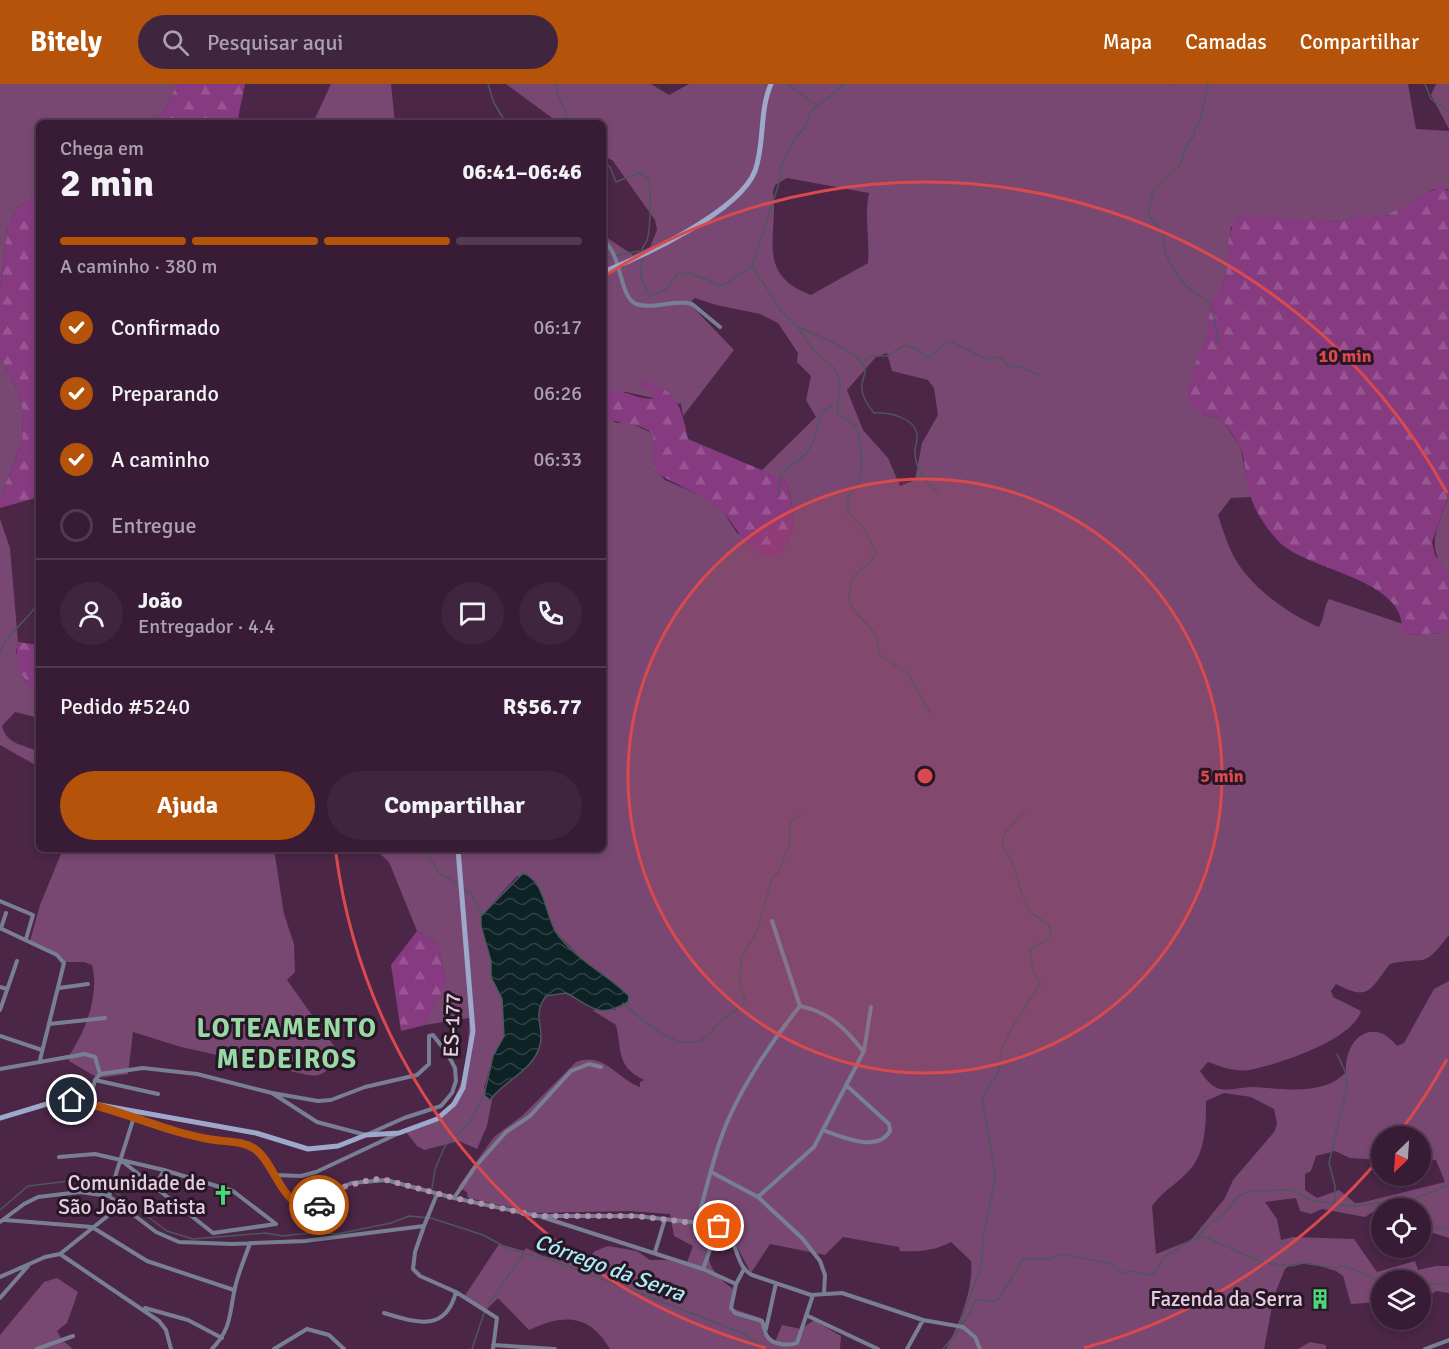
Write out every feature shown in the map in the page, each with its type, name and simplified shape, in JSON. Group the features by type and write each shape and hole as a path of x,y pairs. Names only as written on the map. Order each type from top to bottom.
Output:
{"main road":[{"path":"606,271 674,240 746,186 757,160 766,96 771,84"},
{"name":"ES-177","path":"0,1118 61,1101 89,1103 133,1114 256,1132 308,1149 338,1146 366,1135 399,1133 437,1119 447,1112 463,1088 473,1031 458,852"}],"street":[{"path":"606,244 620,265 625,292 630,300 644,305 692,304 720,327"},
{"path":"0,901 33,915 26,939"},
{"path":"6,913 1,928 63,959 64,963 40,1060"},
{"path":"771,921 800,1006"},
{"path":"0,1010 17,961"},
{"path":"59,988 88,984"},
{"path":"0,987 7,989"},
{"path":"800,1006 819,1010 844,1027 864,1051"},
{"path":"697,1221 720,1139 735,1107 763,1057 800,1006"},
{"path":"758,1197 814,1147 864,1051 870,1007"},
{"path":"49,1024 105,1018"},
{"path":"89,1103 95,1080 100,1074 143,1068 197,1074 272,1093 318,1101 331,1100 365,1087 417,1075 429,1064 429,1036 433,1035 455,1068 456,1081 452,1094 441,1106 404,1118 366,1135 317,1122 272,1093"},
{"path":"0,1036 42,1050"},
{"path":"0,1069 40,1060 91,1055 98,1061 100,1074"},
{"path":"454,1198 476,1167 506,1132 530,1116 571,1071 589,1064 601,1067"},
{"path":"95,1080 158,1094"},
{"path":"823,1130 848,1140 877,1142 887,1137 890,1131 889,1124 846,1085"},
{"path":"109,1196 122,1161 133,1114 187,1134 246,1144 266,1160 287,1196 308,1206 321,1205 339,1188 373,1179 399,1182 437,1194 538,1216 628,1246 655,1252 703,1269 736,1284"},
{"path":"275,1175 301,1176 316,1172 399,1133"},
{"path":"59,1157 95,1154 164,1170 233,1191 276,1224 213,1233 122,1161"},
{"path":"155,1187 164,1170"},
{"path":"711,1172 758,1197 802,1238 820,1261 825,1275 824,1294"},
{"path":"2,1221 24,1204 53,1193 99,1193 109,1196 156,1232 179,1242 250,1243 337,1239 425,1223"},
{"path":"437,1194 415,1252 413,1269 420,1276 456,1292 495,1315 497,1322 493,1347 555,1349"},
{"path":"0,1277 45,1257 60,1254 120,1206"},
{"path":"538,1216 636,1216 697,1221 719,1226 728,1232 744,1269 752,1275 813,1295 842,1293 923,1320 963,1328 975,1337 980,1349"},
{"path":"655,1252 665,1219"},
{"path":"2,1221 92,1227 147,1261 234,1290"},
{"path":"703,1269 719,1226"},
{"path":"212,1349 222,1338 233,1308 234,1290 250,1243"},
{"path":"60,1254 142,1308 166,1330 171,1349"},
{"path":"0,1298 29,1266"},
{"path":"744,1269 736,1284 731,1308 735,1313 762,1321 767,1337 773,1341 795,1344 808,1316 813,1295"},
{"path":"765,1329 776,1283"},
{"path":"384,1313 412,1321 436,1320 448,1311 456,1292"},
{"path":"142,1308 188,1320 222,1338"},
{"path":"808,1316 878,1349"},
{"path":"907,1349 923,1320"},
{"path":"274,1349 307,1329 329,1335 344,1349"},
{"path":"37,1349 73,1336"},
{"path":"1425,1349 1449,1340"}],"shaded area":[{"path":"0,84 177,84 164,111 150,120 36,120 36,197 18,207 8,227 0,286"},
{"path":"331,84 391,84 395,120 314,120"},
{"path":"506,84 651,84 669,95 689,84 1408,84 1416,129 1449,131 1449,192 1447,189 1434,189 1408,206 1385,216 1358,216 1343,222 1279,219 1231,227 1227,271 1207,337 1196,364 1201,414 1222,420 1240,446 1251,497 1231,498 1218,515 1229,547 1246,575 1281,606 1319,627 1329,599 1403,624 1407,635 1442,633 1449,628 1449,935 1424,960 1390,964 1368,990 1356,992 1336,984 1331,991 1333,997 1361,1011 1355,1022 1344,1032 1313,1050 1249,1070 1223,1067 1208,1062 1200,1071 1211,1084 1224,1089 1252,1087 1302,1089 1326,1085 1337,1080 1346,1072 1350,1050 1361,1035 1378,1032 1388,1037 1397,1046 1404,1043 1434,989 1449,981 1449,1238 1431,1232 1431,1198 1380,1198 1445,1182 1436,1160 1431,1160 1431,1126 1371,1126 1371,1159 1350,1158 1335,1151 1316,1156 1311,1171 1305,1174 1305,1190 1317,1198 1339,1190 1355,1203 1371,1200 1371,1213 1365,1217 1322,1209 1311,1214 1300,1211 1296,1198 1265,1202 1277,1219 1281,1240 1293,1237 1354,1239 1376,1270 1371,1270 1371,1303 1351,1304 1343,1276 1336,1271 1310,1263 1290,1265 1285,1269 1274,1296 1264,1349 946,1349 968,1295 971,1272 971,1261 951,1242 926,1250 900,1251 899,1247 843,1237 825,1255 770,1244 751,1273 735,1243 723,1230 714,1231 710,1241 709,1257 710,1264 719,1277 733,1289 731,1308 761,1318 763,1334 775,1342 782,1325 801,1329 814,1320 841,1336 840,1349 610,1349 602,1337 584,1323 564,1319 529,1330 498,1298 486,1310 464,1297 499,1244 524,1251 526,1248 543,1256 581,1265 595,1251 608,1246 637,1251 650,1260 667,1260 686,1265 693,1246 674,1236 670,1214 629,1211 535,1213 468,1198 467,1192 458,1187 494,1137 523,1115 576,1062 594,1060 602,1063 640,1087 640,1082 644,1080 635,1075 624,1063 616,1025 592,1010 616,1010 601,972 585,962 556,932 535,880 517,876 481,916 481,926 491,961 491,977 502,999 504,1036 493,1056 484,1088 492,1100 487,1126 477,1149 459,1141 424,1150 417,1146 406,1132 439,1117 453,1100 458,1089 465,1066 469,1018 425,1025 446,979 436,941 417,931 389,862 378,852 606,852 606,414 616,423 628,422 654,434 657,471 665,480 706,498 722,510 737,533 782,553 791,533 793,511 785,480 761,471 816,417 806,400 811,376 797,362 798,353 778,323 760,314 695,298 689,303 734,350 683,416 681,404 626,392 606,392 606,237 633,255 650,247 657,230 655,220 613,161 606,157 606,120 555,120","holes":["787,178 869,193 868,263 811,295 793,286 782,276 773,251 775,185","887,353 892,371 928,380 934,388 938,415 922,443 915,480 900,486 888,458 863,430 847,390 876,357","1224,1093 1251,1097 1274,1109 1277,1123 1275,1131 1233,1180 1225,1198 1191,1240 1156,1254 1152,1206 1189,1171 1197,1159 1204,1134 1206,1101"]},
{"path":"1436,84 1449,84 1449,129 1431,95"},
{"path":"0,358 15,385 23,411 22,442 0,498"},
{"path":"1449,494 1449,573 1436,554 1435,545 1438,526"},
{"path":"0,519 10,548 18,642 16,652 24,679 36,694 36,717 15,712 2,726 8,737 16,743 36,751 36,765 0,745"},
{"path":"62,852 274,852 284,914 294,944 295,972 287,980 339,1053 323,1073 308,1075 181,1047 133,1032 128,1074 98,1078 69,1061 68,1057 80,1037 89,1013 94,989 92,965 84,962 60,962 57,957 30,941 40,905"},
{"path":"1415,1261 1418,1270 1384,1270"},
{"path":"1449,1266 1449,1293 1436,1291 1431,1295 1431,1270 1418,1270"},
{"path":"57,1278 78,1292 67,1323 57,1331 62,1340 73,1349 0,1349 0,1335 44,1282"},
{"path":"1310,1342 1326,1345 1326,1349 1298,1349"}],"green space":[{"path":"177,84 245,84 238,120 150,120 164,111"},
{"path":"1441,186 1449,192 1449,494 1432,542 1435,555 1449,573 1449,628 1442,633 1407,635 1402,633 1400,615 1390,600 1374,588 1295,553 1275,538 1251,499 1242,452 1234,437 1222,420 1201,414 1186,399 1197,359 1207,337 1210,305 1223,284 1227,271 1229,236 1236,218 1248,215 1342,222 1358,216 1385,216"},
{"path":"36,197 36,498 0,508 0,498 22,442 23,411 15,385 0,358 0,286 8,227 18,207"},
{"path":"633,379 658,386 673,397 682,414 688,439 785,480 792,505 793,524 782,553 771,556 754,550 714,504 656,471 653,434 635,425 617,422 606,415 606,392 619,391 651,399 658,397"},
{"path":"18,642 36,645 36,694 21,672"},
{"path":"417,931 436,941 446,979 445,986 425,1025 401,1031 391,965"}],"water":[{"path":"523,873 536,883 552,925 563,942 629,996 628,1002 609,1010 602,1010 595,1009 566,993 546,996 539,1010 541,1038 537,1054 490,1100 484,1095 493,1056 504,1036 502,999 491,977 491,961 481,926 481,916"}],"waterway":[{"path":"488,84 494,103 504,120"},
{"path":"556,84 557,93 569,120"},
{"path":"787,84 815,104"},
{"path":"642,258 641,279 650,296 666,289 678,274 690,273 723,286 752,266 780,180 781,166 794,140 806,126 811,111 845,84"},
{"path":"1208,84 1200,122 1195,127 1194,135 1185,148 1180,165 1153,192 1148,215 1163,232 1165,253 1172,267 1186,286 1208,302 1215,319 1218,344"},
{"path":"1425,84 1431,99 1449,112"},
{"path":"606,165 610,167 616,182 639,173 648,178 649,224 647,239 641,254"},
{"path":"606,257 639,251"},
{"path":"752,266 782,312 797,326 816,353 835,369 840,384 837,413 857,427 862,464 858,482 848,496 848,513 863,527 876,553 872,561 854,577 849,599 851,606 875,635 880,655 908,674 930,712"},
{"path":"798,327 836,344 862,363 865,369 862,391 867,403 874,413 886,413 900,417 915,429 917,435 915,456 918,468 929,485 939,494"},
{"path":"863,363 871,356 888,356 905,345 915,348 928,358 949,341 987,359 1000,357 1008,366 1019,367 1040,375"},
{"path":"779,496 779,485 784,471 808,451 823,411 835,404"},
{"path":"0,653 8,638 36,606"},
{"path":"961,1325 981,1267 984,1231 994,1186 995,1173 982,1098 998,1072 1002,1048 1010,1031 1040,984 1032,967 1030,949 1047,940 1051,931 1048,924 1031,913 1022,894 1014,866 1002,843 1006,831 1025,811"},
{"path":"623,1003 659,1032 680,1041 690,1042 704,1038 718,1023 741,1007 745,1000 740,986 741,958 757,932 772,878 778,873 790,843 790,822 800,815"},
{"path":"426,852 439,873 458,884"},
{"path":"464,889 472,895 482,914"},
{"path":"1335,1202 1335,1186 1329,1163 1347,1087 1346,1073 1337,1054"},
{"path":"432,1188 435,1169 445,1146 469,1123 485,1093"},
{"name":"Córrego da Serra","path":"0,1210 28,1186 86,1179 107,1186 167,1231 193,1239 266,1233 282,1236 318,1232 337,1234 391,1223 409,1216 431,1218 483,1235 509,1249 553,1261 640,1293 742,1333 767,1349"},
{"path":"1416,1198 1449,1185"},
{"path":"1197,1238 1206,1227 1227,1211 1238,1196 1250,1191 1291,1190 1313,1201 1353,1206 1371,1204"},
{"path":"1431,1226 1449,1229"},
{"path":"962,1325 972,1310 974,1300 996,1301 1000,1297 1023,1259 1047,1259 1065,1254 1111,1264 1120,1273 1130,1271 1150,1275 1155,1272 1164,1257 1193,1239 1205,1237 1261,1262 1291,1266 1303,1263 1335,1268 1345,1266 1371,1277"},
{"path":"488,1305 524,1253"},
{"path":"1431,1284 1449,1286"},
{"path":"472,1349 484,1313"},
{"path":"943,1349 960,1329"}],"way so far":[{"path":"319,1205 339,1188 373,1179 399,1182 437,1194 538,1216 636,1216 697,1221 719,1226"}],"place":[{"name":"Comunidade de São João Batista","path":"223,1195"},
{"name":"Fazenda da Serra","path":"1320,1299"}],"district":[{"name":"LOTEAMENTO MEDEIROS","path":"287,1044"}],"route":[{"path":"72,1100 108,1107 187,1134 246,1144 266,1160 287,1196 295,1202 308,1206 319,1205"}]}
